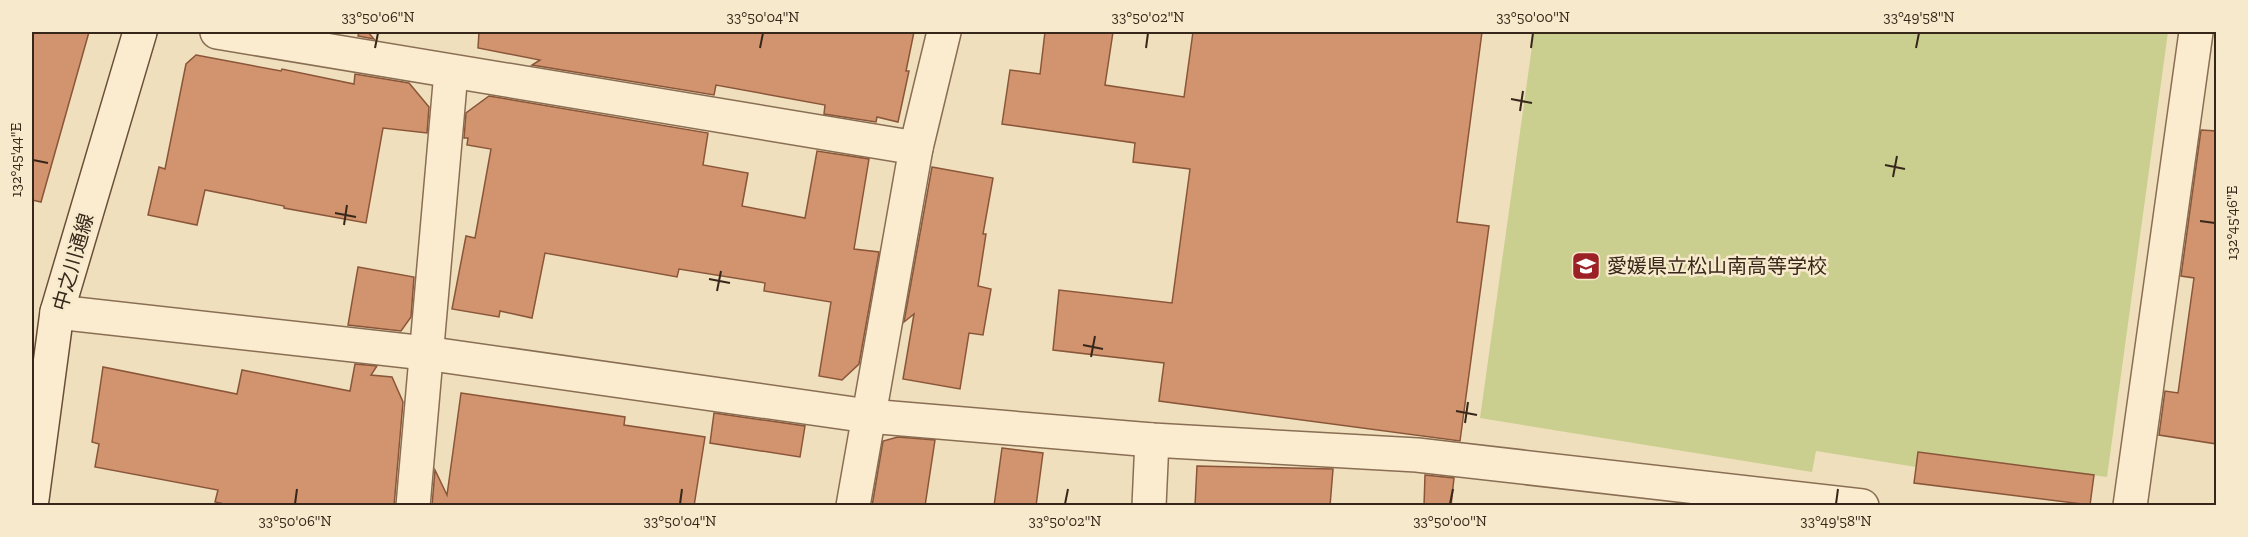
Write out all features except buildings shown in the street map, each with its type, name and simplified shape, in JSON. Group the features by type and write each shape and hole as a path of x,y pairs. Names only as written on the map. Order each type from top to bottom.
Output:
{"street":[{"name":"中之川通線","path":"32,499 57,312 140,32"},
{"path":"217,32 916,148"},
{"path":"853,506 916,148 944,32"},
{"path":"2130,506 2196,32"},
{"path":"413,506 424,353 451,72"},
{"path":"57,312 424,353 868,416 1152,440 1417,455 1862,506"},
{"path":"1149,506 1152,440"}],"green space":[{"path":"1534,32 2168,32 2107,477 1919,452 1916,467 1816,451 1812,472 1480,418"}],"place":[{"name":"愛媛県立松山南高等学校","path":"1586,266"}]}
